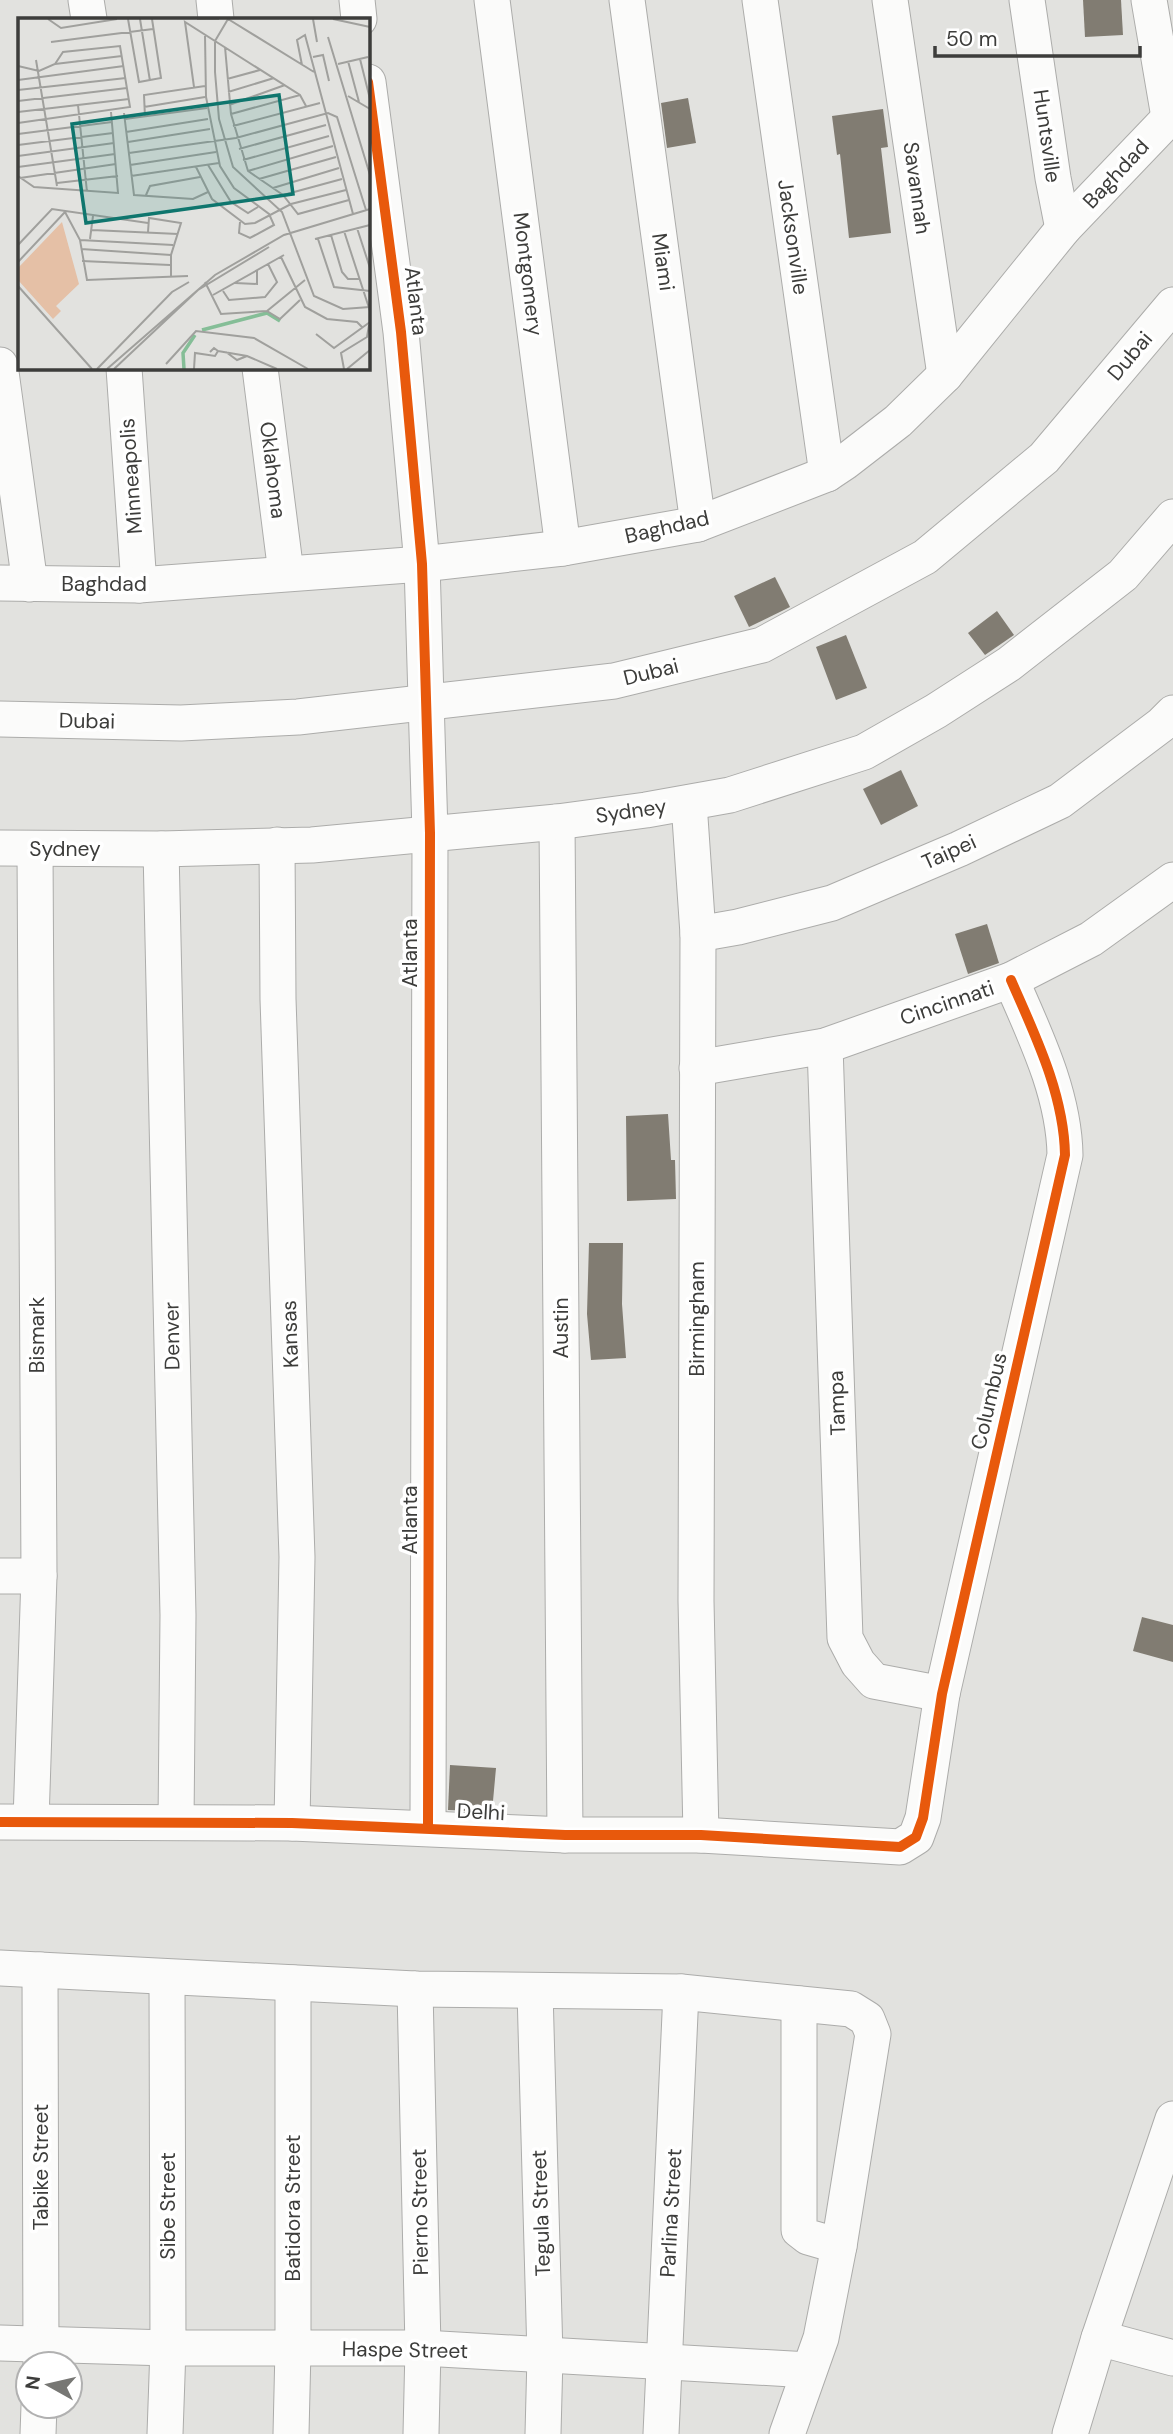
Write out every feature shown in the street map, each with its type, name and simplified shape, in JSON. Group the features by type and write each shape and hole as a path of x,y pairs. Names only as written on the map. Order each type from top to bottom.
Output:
{"street":[{"path":"86,0 89,18"},
{"path":"214,0 216,18"},
{"path":"357,0 359,18"},
{"name":"Montgomery","path":"492,0 563,548"},
{"name":"Miami","path":"627,0 698,524"},
{"name":"Jacksonville","path":"760,0 827,474"},
{"name":"Savannah","path":"890,0 944,375"},
{"name":"Huntsville","path":"1027,0 1052,178 1063,229"},
{"path":"1149,0 1171,116"},
{"name":"Atlanta","path":"369,90 401,332 422,564 427,704 430,833 428,1828"},
{"name":"Baghdad","path":"15,583 139,585 422,564 563,548 698,524 827,474 898,421 944,375 1063,229 1171,116"},
{"name":"Dubai","path":"0,719 181,723 298,717 614,681 762,645 925,557 1044,458 1173,305"},
{"path":"0,365 15,583"},
{"name":"Minneapolis","path":"124,369 139,585"},
{"name":"Oklahoma","path":"260,369 286,573"},
{"name":"Sydney","path":"0,848 161,849 312,845 557,821 730,795 863,752 936,711 1009,664 1123,575 1173,517"},
{"name":"Taipei","path":"698,934 738,927 832,903 959,849 1060,801 1173,713"},
{"name":"Birmingham","path":"689,803 698,934 696,1601 701,1835"},
{"name":"Austin","path":"557,821 565,1835"},
{"name":"Kansas","path":"277,845 278,999 297,1557 292,1823"},
{"name":"Bismark","path":"16,1822 39,1576 35,849"},
{"name":"Denver","path":"161,849 178,1601 176,1822"},
{"name":"Cincinnati","path":"697,1068 825,1046 1012,980 1091,939 1173,880"},
{"name":"Columbus","path":"916,1837 923,1818 942,1694 1065,1155 1065,1130 1061,1110 1012,980"},
{"name":"Tampa","path":"825,1046 845,1637 858,1663 874,1681 942,1694"},
{"path":"0,1576 39,1576"},
{"name":"Delhi","path":"16,1822 292,1823 565,1835 701,1835 900,1847 916,1837"},
{"path":"0,1968 415,1989 681,1992 851,2009 867,2019 873,2034 839,2246 821,2338 787,2434"},
{"name":"Tabike Street","path":"40,1970 41,2350"},
{"name":"Sibe Street","path":"165,2434 168,2348 167,1978"},
{"name":"Batidora Street","path":"291,2434 292,1983"},
{"name":"Pierno Street","path":"415,1989 423,2347 421,2434"},
{"name":"Tegula Street","path":"535,1991 545,2356 543,2434"},
{"name":"Parlina Street","path":"661,2434 681,1992"},
{"path":"799,2004 799,2230 808,2237 839,2246"},
{"path":"1070,2434 1099,2338 1173,2119"},
{"path":"1099,2338 1173,2358"},
{"name":"Haspe Street","path":"0,2343 26,2350"},
{"name":"Haspe Street","path":"84,2352 168,2348 423,2347 809,2370"}],"building":[{"path":"1083,0 1121,0 1123,35 1085,37"},
{"path":"688,98 696,143 667,148 661,103"},
{"path":"883,109 888,147 881,148 891,233 849,238 840,154 837,155 832,116"},
{"path":"775,577 790,607 749,627 734,596"},
{"path":"997,611 1014,635 985,655 968,633"},
{"path":"846,635 867,688 836,700 816,647"},
{"path":"901,770 918,806 881,825 863,789"},
{"path":"987,924 999,963 968,974 955,934"},
{"path":"668,1114 671,1160 675,1160 676,1199 627,1201 626,1116"},
{"path":"589,1243 623,1243 622,1304 626,1358 591,1360 587,1314"},
{"path":"1142,1617 1173,1625 1173,1662 1133,1651"},
{"path":"450,1765 496,1768 492,1812 448,1810"}],"cycle path":[{"path":"369,90 401,332 422,564 430,833 428,1828"},
{"path":"0,1822 292,1823 565,1835 701,1835 900,1847 916,1837 923,1818 942,1694 1065,1155 1060,1110 1054,1087 1011,980"}]}
